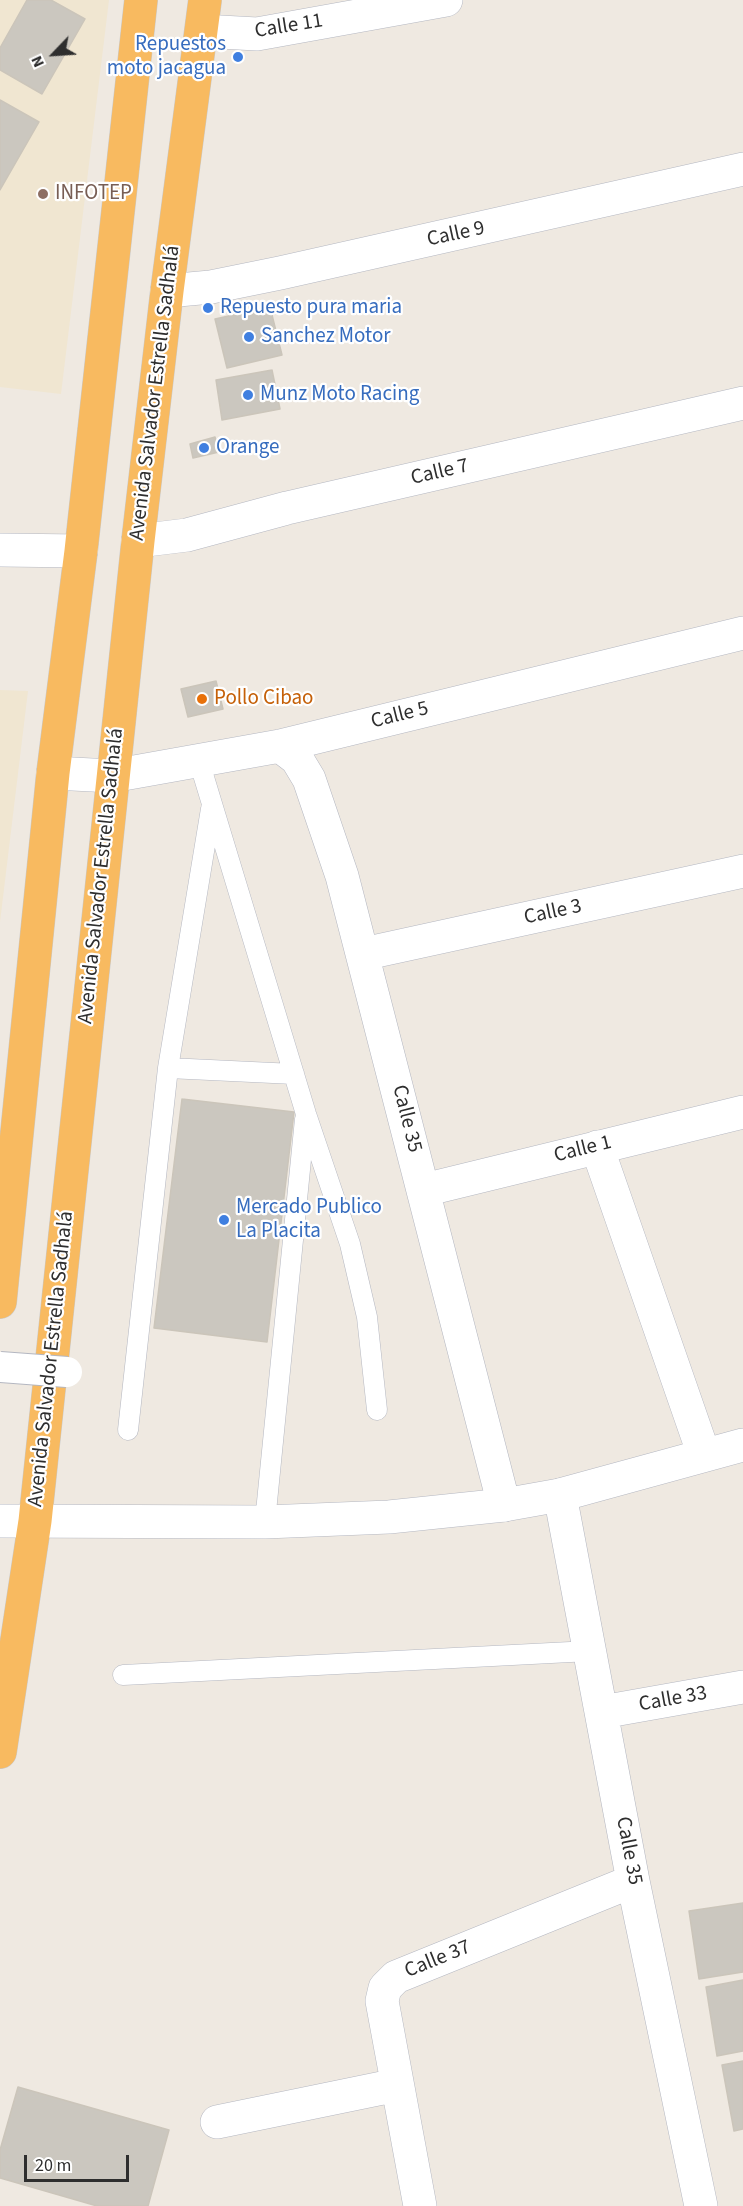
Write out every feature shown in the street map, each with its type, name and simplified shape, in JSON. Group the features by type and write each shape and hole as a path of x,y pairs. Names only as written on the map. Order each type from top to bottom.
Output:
{"highway":[{"path":"0,1302 53,772 81,551 141,0"},
{"name":"Avenida Salvador Estrella Sadhalá","path":"0,1752 35,1521 138,541 167,291 204,15"}],"street":[{"name":"Calle 11","path":"204,15 257,34 330,10 446,0"},
{"name":"Calle 9","path":"167,291 211,287 280,273 743,169"},
{"name":"Calle 7","path":"138,541 187,535 287,508 743,404"},
{"path":"0,550 81,551"},
{"name":"Calle 5","path":"53,772 112,776 280,746 743,633"},
{"name":"Calle 35","path":"280,746 297,759 316,793 363,954 504,1505"},
{"name":"Calle 3","path":"363,954 743,871"},
{"name":"Calle 1","path":"424,1190 743,1112"},
{"path":"597,1147 704,1455"},
{"path":"0,1367 66,1372"},
{"path":"0,1521 264,1522 389,1517 504,1505 560,1495 743,1445"},
{"name":"Calle 35","path":"560,1495 633,1881 701,2206"},
{"name":"Calle 33","path":"602,1712 743,1687"},
{"name":"Calle 37","path":"420,2206 382,2001 385,1988 396,1977 633,1881"},
{"path":"217,2122 396,2085"}],"lane":[{"path":"198,761 306,1114 350,1244 367,1317 377,1410"},
{"path":"128,1430 168,1068 212,805"},
{"path":"168,1068 294,1074"},
{"path":"264,1522 306,1114"},
{"path":"123,1675 590,1651"}],"shaded area":[{"name":"INFOTEP","path":"0,0 109,0 61,394 0,387"},
{"path":"0,690 28,691 0,922"}],"building":[{"path":"27,0 51,0 85,19 42,94 0,70 0,48"},
{"path":"0,100 39,122 0,190"},
{"name":"Sanchez Motor","path":"270,307 282,355 227,368 215,319"},
{"name":"Munz Moto Racing","path":"272,370 280,409 222,420 216,380"},
{"name":"Orange","path":"215,437 219,452 193,458 190,444"},
{"name":"Pollo Cibao","path":"216,681 223,709 188,717 181,689"},
{"name":"Mercado Publico La Placita","path":"182,1099 294,1112 267,1342 154,1328"},
{"path":"743,1903 743,1972 699,1979 689,1911"},
{"path":"743,1980 743,2051 717,2056 706,1987"},
{"path":"743,2061 743,2129 734,2131 722,2065"},
{"path":"18,2087 169,2130 148,2206 97,2206 0,2178 0,2150"}],"place":[{"name":"Repuestos moto jacagua","path":"238,57"},
{"name":"INFOTEP","path":"43,194"},
{"name":"Repuesto pura maria","path":"208,308"},
{"name":"Sanchez Motor","path":"249,337"},
{"name":"Munz Moto Racing","path":"248,395"},
{"name":"Orange","path":"204,448"},
{"name":"Pollo Cibao","path":"202,699"},
{"name":"Mercado Publico La Placita","path":"224,1220"}]}
